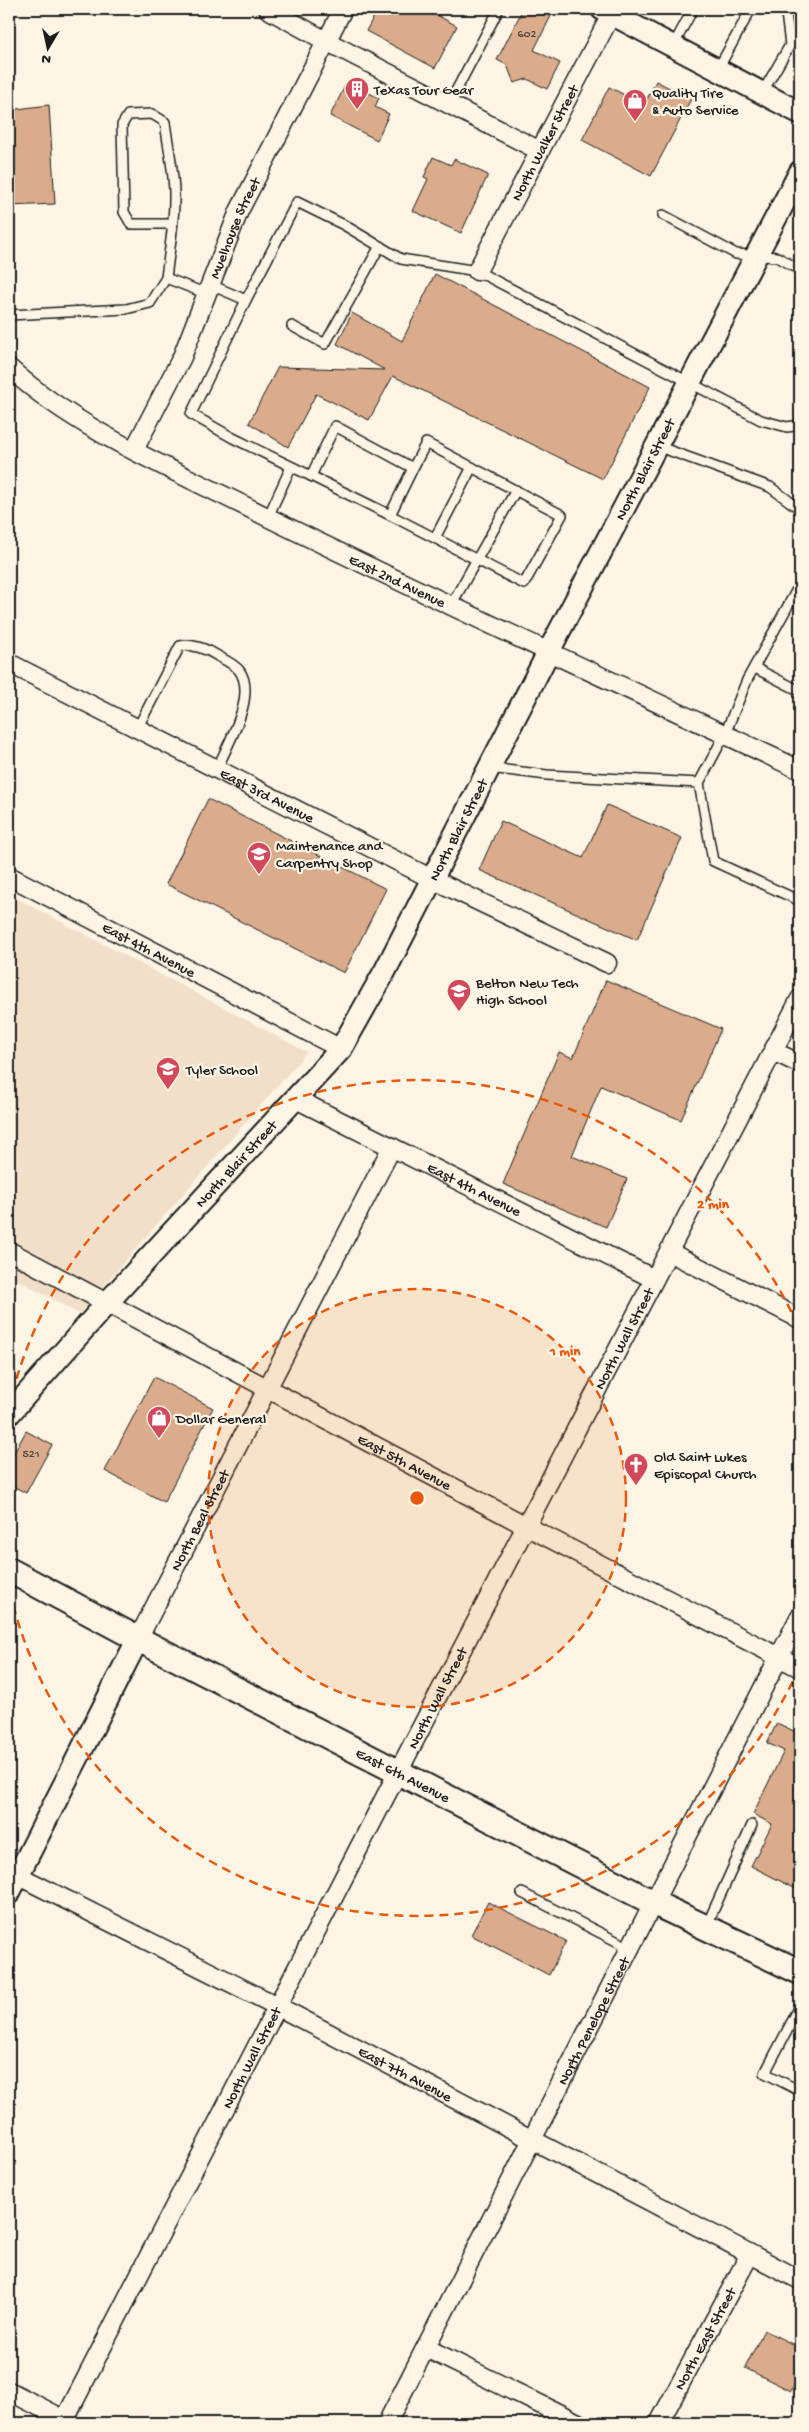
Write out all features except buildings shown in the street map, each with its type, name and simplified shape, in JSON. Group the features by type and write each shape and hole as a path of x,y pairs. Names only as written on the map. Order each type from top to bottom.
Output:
{"main road":[{"name":"East 6th Avenue","path":"9,1570 654,1903 800,1972"}],"street":[{"path":"268,9 326,41 540,151"},
{"name":"Muelhouse Street","path":"134,450 182,357 240,211 343,9"},
{"path":"607,11 800,113"},
{"name":"North Walker Street","path":"478,271 540,151 607,11"},
{"name":"North Blair Street","path":"9,1414 106,1304 341,1049 385,971 688,383 800,172"},
{"name":"East 2nd Avenue","path":"9,368 27,384 70,414 134,450 450,607 549,651 800,770"},
{"name":"East 3rd Avenue","path":"9,663 432,879 607,963"},
{"name":"East 4th Avenue","path":"10,879 341,1049"},
{"name":"North Wall Street","path":"66,2422 277,2006 800,1000"},
{"path":"773,1051 800,1064"},
{"name":"East 4th Avenue","path":"294,1098 654,1279"},
{"name":"North Beal Street","path":"12,1880 392,1148"},
{"name":"East 5th Avenue","path":"9,1251 267,1390 800,1668"},
{"path":"668,1252 800,1319"},
{"name":"North Penelope Street","path":"387,2423 800,1616"},
{"name":"East 7th Avenue","path":"12,1880 277,2006 800,2280"},
{"name":"North East Street","path":"659,2423 750,2254"},
{"path":"426,2348 578,2423"},
{"path":"9,2391 66,2422"}],"lane":[{"path":"449,104 499,9"},
{"path":"673,46 692,9"},
{"path":"718,69 751,9"},
{"path":"762,93 790,45 786,13 788,9"},
{"path":"9,315 126,309 150,303 166,278 175,198 165,122 152,114 128,115 122,125 124,212 131,224 172,224"},
{"path":"390,515 426,443 562,516 524,584 191,414 246,300 297,202 344,225 401,259 478,271 688,383 774,425 787,427 800,424"},
{"path":"663,215 736,254 777,257 800,270"},
{"path":"292,326 325,344 380,246"},
{"path":"166,278 246,300"},
{"path":"311,476 335,426 413,468"},
{"path":"657,445 770,487 800,510"},
{"path":"268,517 291,466"},
{"path":"435,538 472,467"},
{"path":"450,607 516,490"},
{"path":"800,584 747,680 725,734 699,783 713,861 800,901"},
{"path":"137,728 180,646 186,644 211,652 239,670 246,691 242,712 217,769"},
{"path":"755,668 800,691"},
{"path":"489,768 547,775 699,783"},
{"path":"706,1928 752,1825"},
{"path":"522,1893 630,1948"},
{"path":"800,2006 765,2072 800,2091"}],"shaded area":[{"path":"9,894 307,1052 79,1314 9,1275"}],"place":[{"name":"Texas Tour Gear","path":"357,110"},
{"name":"Quality Tire & Auto Service","path":"635,122"},
{"name":"Maintenance and Carpentry Shop","path":"259,875"},
{"name":"Belton New Tech High School","path":"459,1012"},
{"name":"Tyler School","path":"168,1090"},
{"name":"Dollar General","path":"159,1439"},
{"name":"Old Saint Lukes Episcopal Church","path":"636,1486"}]}
